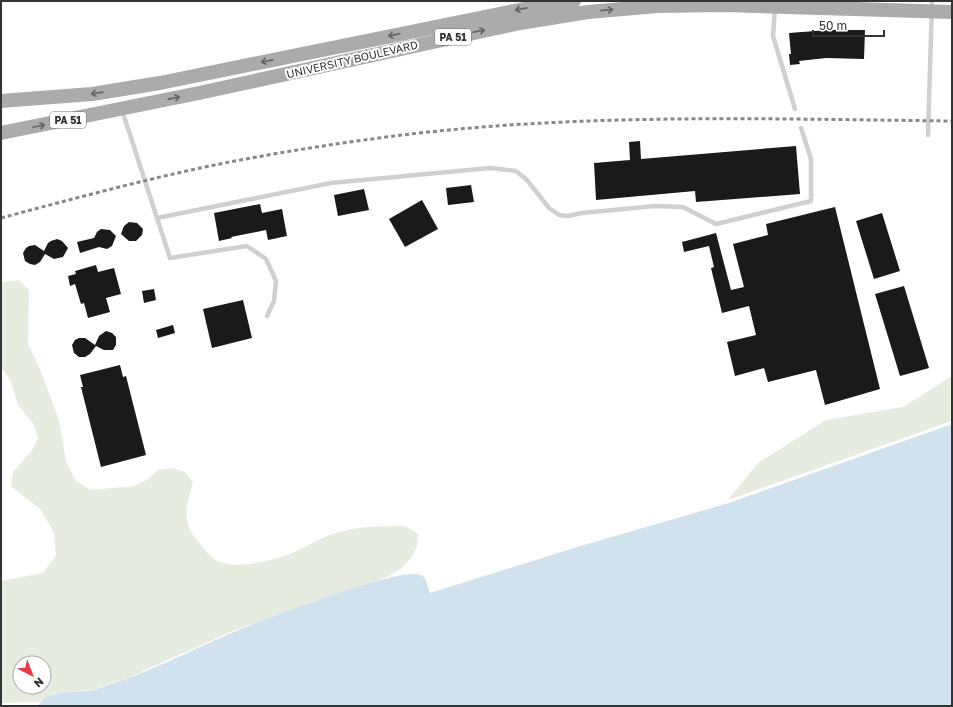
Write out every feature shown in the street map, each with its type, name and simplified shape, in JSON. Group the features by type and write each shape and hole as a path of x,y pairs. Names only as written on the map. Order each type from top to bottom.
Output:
{"main road":[{"name":"UNIVERSITY BOULEVARD","path":"1,101 59,97 160,83 519,10 574,1"},
{"name":"UNIVERSITY BOULEVARD","path":"121,108 261,80 472,33 588,12 692,5 775,4 932,6 952,12"},
{"path":"116,90 121,108"},
{"name":"PA 51","path":"1,134 121,108"}],"lane":[{"path":"775,4 773,36 795,109"},
{"path":"928,135 932,6"},
{"path":"121,108 170,258 247,246 266,259 276,281 274,301 266,316"},
{"path":"156,218 331,183 490,168 516,171 527,180 549,208 559,215 568,216 582,213 655,206 683,207 716,224 810,201 811,159 801,128"}],"shaded area":[{"path":"19,280 29,290 28,344 40,369 59,420 66,461 76,481 91,490 134,486 147,480 158,470 172,468 185,472 193,482 186,515 189,529 212,557 217,561 228,564 238,565 270,560 297,551 336,533 366,527 384,526 405,527 418,534 417,547 411,558 402,568 387,577 317,600 233,631 125,679 94,689 52,695 52,655 12,655 12,695 51,695 38,702 1,703 1,581 43,573 56,555 54,533 41,510 11,486 13,472 32,450 38,438 34,425 18,405 10,379 2,369 1,284 4,282"},
{"path":"952,376 952,421 728,500 758,463 826,420 903,407"}],"water":[{"path":"952,424 952,706 38,706 49,696 64,692 96,689 136,675 253,624 365,584 409,574 421,575 426,581 430,593 574,548 729,503"}],"building":[{"path":"828,30 865,30 864,59 826,58 799,61 800,64 790,65 789,54 791,54 789,33"},
{"path":"640,141 641,159 796,146 800,194 696,202 695,191 596,200 594,163 630,160 629,142"},
{"path":"471,185 474,202 448,205 446,188"},
{"path":"364,189 369,210 338,216 334,195"},
{"path":"422,200 438,229 405,247 389,219"},
{"path":"260,204 262,213 282,209 287,236 268,240 266,230 219,241 214,213"},
{"path":"835,207 880,389 825,405 816,370 768,382 764,368 735,376 727,342 756,335 749,306 722,313 711,268 714,267 709,246 684,252 682,242 716,233 731,290 744,287 733,244 768,235 766,224"},
{"path":"882,213 900,271 874,279 856,221"},
{"path":"129,222 137,223 143,229 142,235 136,241 129,241 121,234 124,226"},
{"path":"101,229 110,230 116,236 112,246 107,249 99,247 80,253 77,242 94,238 97,232"},
{"path":"57,239 62,241 68,248 63,257 54,259 45,254 40,262 35,265 25,261 23,253 26,248 35,245 44,251 48,243"},
{"path":"96,265 98,272 114,268 121,294 106,298 110,312 88,318 84,303 81,304 75,284 70,286 68,276 76,274 75,271"},
{"path":"904,286 929,368 900,376 875,294"},
{"path":"154,289 156,300 144,303 142,291"},
{"path":"243,300 252,338 212,348 203,309"},
{"path":"173,325 175,333 158,338 156,330"},
{"path":"106,331 112,333 116,337 116,345 113,350 104,350 96,346 90,354 85,357 79,357 74,353 72,345 75,340 85,338 95,345 99,336"},
{"path":"120,365 123,377 126,376 146,455 101,467 81,387 83,387 80,375"}],"railway":[{"path":"1,218 106,190 198,169 285,152 402,135 539,123 608,120 746,119 952,121"}]}
